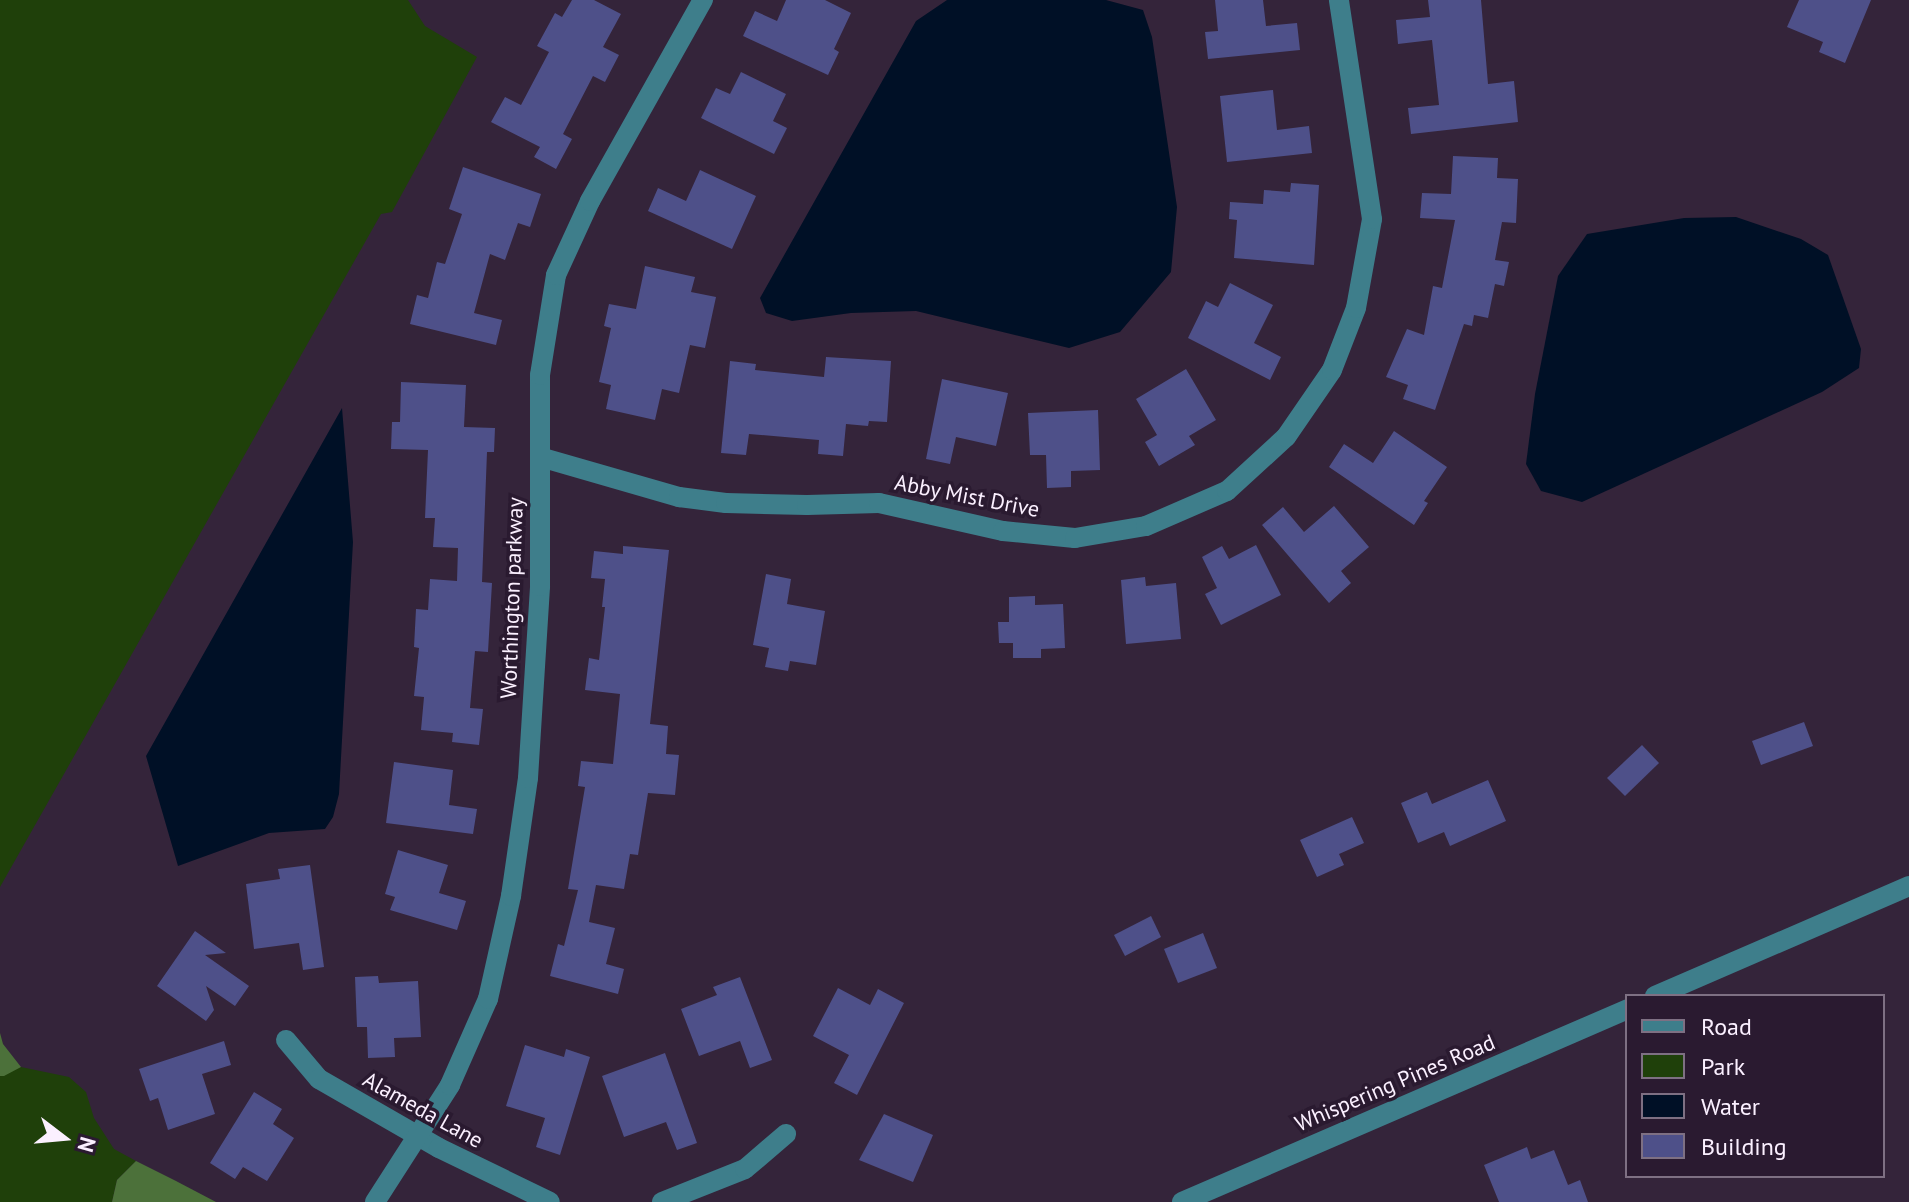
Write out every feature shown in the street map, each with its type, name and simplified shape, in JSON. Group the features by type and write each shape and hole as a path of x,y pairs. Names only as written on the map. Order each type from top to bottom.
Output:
{"street":[{"name":"Worthington parkway","path":"375,1202 450,1085 488,999 511,896 528,778 540,586 540,375 556,275 590,201 703,0"},
{"name":"Abby Mist Drive","path":"540,457 679,497 726,503 879,503 1003,531 1075,538 1146,526 1227,491 1286,437 1332,370 1356,308 1372,219 1339,0"},
{"path":"1660,994 1909,886"},
{"name":"Whispering Pines Road","path":"1182,1202 1625,1010"},
{"name":"Alameda Lane","path":"286,1040 319,1079 418,1136 550,1202"},
{"path":"662,1202 745,1169 786,1134"}],"green space":[{"path":"0,0 408,0 425,26 477,57 392,212 381,214 0,887"},
{"path":"0,1033 3,1044 21,1067 4,1076 0,1076"},
{"path":"21,1067 69,1077 86,1092 94,1118 114,1149 136,1161 117,1180 112,1202 0,1202 0,1076"},
{"path":"136,1161 216,1202 112,1202 117,1180"}],"water":[{"path":"947,0 1106,0 1143,10 1152,37 1177,207 1171,272 1120,332 1069,348 916,311 851,313 792,321 766,313 760,298 916,21"},
{"path":"1736,217 1801,239 1828,255 1861,349 1859,368 1822,392 1582,502 1541,491 1526,464 1535,394 1558,276 1587,234 1684,218"},
{"path":"342,408 353,542 339,794 333,817 325,829 269,833 178,866 146,756"}],"building":[{"path":"572,0 594,0 621,14 603,47 619,55 605,82 593,76 563,134 572,139 556,169 534,157 540,147 491,122 505,97 521,105 549,52 537,46 555,13 562,17"},
{"path":"786,0 825,0 851,13 834,49 839,52 828,75 743,36 755,11 777,21"},
{"path":"1215,0 1263,0 1266,26 1297,23 1300,50 1208,59 1205,32 1218,31"},
{"path":"1428,0 1481,0 1488,84 1514,81 1518,122 1411,134 1408,108 1439,105 1432,40 1398,44 1396,20 1430,17"},
{"path":"1799,0 1871,0 1845,63 1819,52 1823,42 1787,27"},
{"path":"741,72 786,94 773,121 787,128 774,154 701,118 716,88 730,94"},
{"path":"1273,90 1277,130 1309,126 1312,153 1227,162 1220,96"},
{"path":"1453,156 1498,158 1497,178 1518,179 1516,223 1502,222 1495,260 1509,262 1504,286 1495,284 1488,318 1474,315 1472,326 1464,324 1435,410 1403,399 1408,385 1386,377 1407,329 1424,335 1433,286 1442,288 1455,220 1420,218 1422,193 1451,194"},
{"path":"463,167 541,194 530,227 518,223 505,260 490,254 474,313 502,320 496,345 410,324 417,295 428,298 437,262 445,264 462,214 449,209"},
{"path":"700,170 756,196 732,249 648,211 658,188 686,201"},
{"path":"1291,183 1319,185 1314,265 1234,258 1237,220 1229,219 1230,202 1263,204 1264,190 1290,192"},
{"path":"645,266 695,277 691,292 716,297 705,348 690,345 679,393 662,389 655,420 606,409 611,385 599,382 611,328 604,326 609,304 636,309"},
{"path":"1230,283 1273,305 1254,343 1281,357 1270,380 1188,338 1206,301 1218,307"},
{"path":"826,357 891,361 887,422 869,421 868,426 846,424 843,456 818,454 819,440 749,434 746,455 721,453 730,361 756,364 755,370 824,377"},
{"path":"1186,369 1216,420 1189,436 1195,445 1159,466 1145,442 1157,435 1136,399"},
{"path":"942,379 1008,393 996,446 956,437 950,464 926,459"},
{"path":"401,382 466,385 464,427 495,428 494,452 487,452 482,582 492,583 488,652 475,651 470,708 483,709 479,745 452,742 453,733 421,730 424,697 414,696 419,648 414,647 416,609 428,610 430,579 457,581 458,548 433,547 435,518 425,518 428,450 391,449 392,422 400,422"},
{"path":"1098,410 1100,470 1071,471 1071,487 1047,488 1046,455 1030,455 1028,413"},
{"path":"1394,431 1447,467 1424,501 1428,503 1414,525 1329,467 1344,444 1373,463"},
{"path":"1334,506 1369,547 1341,571 1351,583 1329,603 1262,525 1283,507 1304,532"},
{"path":"1256,545 1281,595 1221,625 1205,594 1217,588 1202,557 1222,546 1229,559"},
{"path":"623,546 669,550 650,724 668,726 666,754 679,755 675,795 648,793 638,855 630,854 624,889 596,885 589,922 615,928 606,964 624,969 618,994 550,976 558,944 564,946 578,890 568,889 585,787 578,786 581,761 613,764 620,694 585,690 589,658 599,660 605,607 602,607 605,579 591,578 594,551 623,554"},
{"path":"766,574 791,579 787,604 825,611 816,665 790,661 788,671 765,667 769,648 753,645"},
{"path":"1145,577 1146,586 1176,583 1181,639 1126,644 1121,580"},
{"path":"1035,596 1035,605 1063,604 1065,648 1041,649 1041,658 1013,658 1013,643 999,643 998,622 1009,622 1009,597"},
{"path":"1804,722 1813,746 1761,765 1752,741"},
{"path":"1642,745 1659,763 1625,796 1607,778"},
{"path":"394,762 453,770 449,805 477,809 473,834 386,823"},
{"path":"1488,780 1506,821 1450,846 1444,832 1418,843 1401,803 1427,792 1432,804"},
{"path":"1352,817 1364,843 1339,854 1344,865 1317,877 1300,840"},
{"path":"398,850 448,865 439,893 466,901 457,930 390,910 395,897 385,894"},
{"path":"310,865 324,967 303,970 299,943 254,949 246,884 280,879 278,869"},
{"path":"1151,916 1161,937 1125,956 1114,935"},
{"path":"195,931 226,953 205,955 249,986 235,1006 206,986 214,1010 206,1021 157,986"},
{"path":"1203,933 1217,968 1178,983 1164,949"},
{"path":"378,976 379,983 418,981 421,1037 394,1038 395,1057 368,1058 367,1027 357,1027 355,977"},
{"path":"740,977 772,1060 750,1068 740,1041 699,1056 681,1009 717,995 713,987"},
{"path":"838,988 870,1005 878,989 904,1003 857,1095 834,1083 849,1055 813,1036"},
{"path":"224,1041 231,1065 202,1074 215,1114 168,1130 158,1098 150,1101 139,1069"},
{"path":"525,1045 564,1057 566,1049 590,1057 560,1155 536,1147 545,1118 506,1106"},
{"path":"665,1053 697,1143 677,1150 666,1122 624,1137 602,1076"},
{"path":"254,1092 282,1109 273,1124 294,1138 267,1181 243,1167 235,1179 210,1163"},
{"path":"884,1114 933,1135 913,1182 859,1160"},
{"path":"1527,1147 1531,1159 1554,1150 1568,1185 1580,1180 1588,1202 1499,1202 1484,1165"}]}
